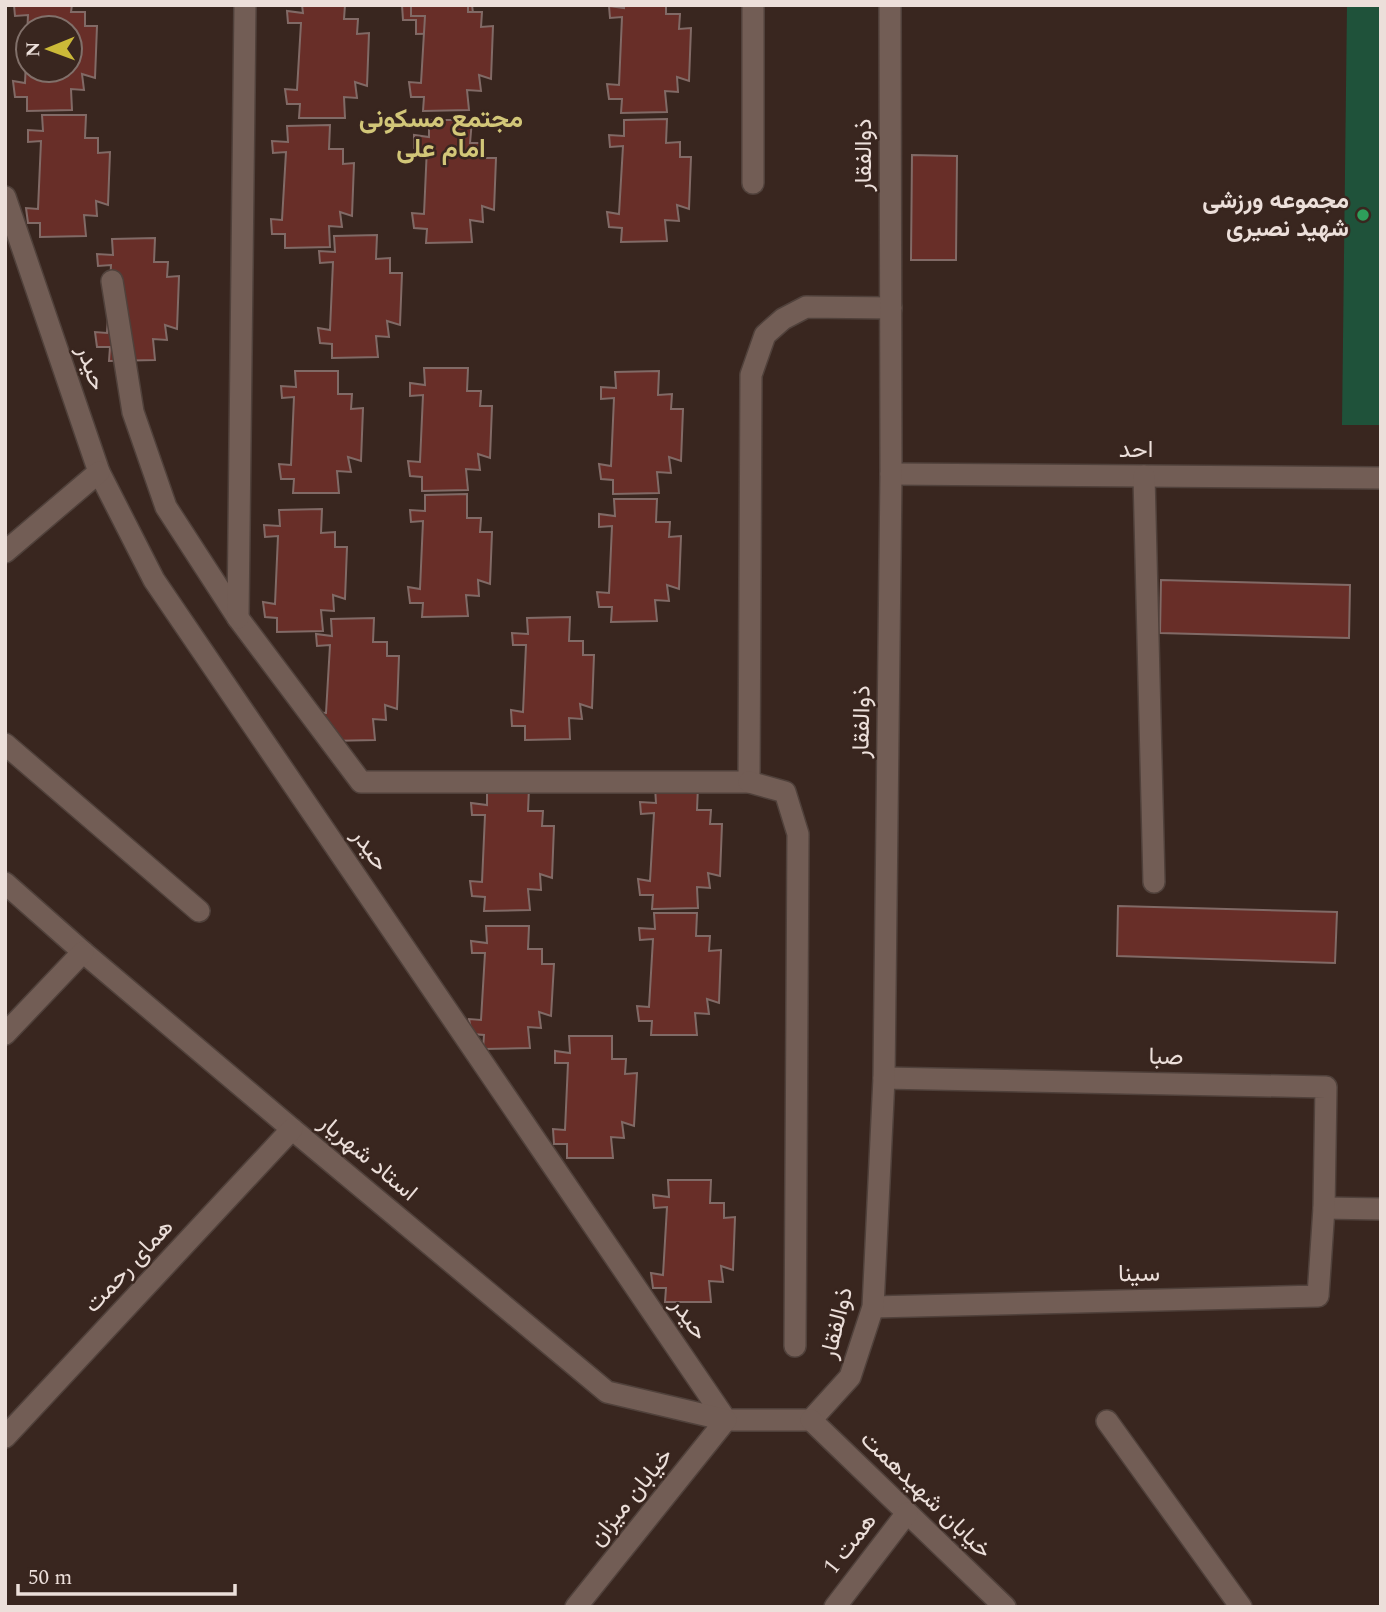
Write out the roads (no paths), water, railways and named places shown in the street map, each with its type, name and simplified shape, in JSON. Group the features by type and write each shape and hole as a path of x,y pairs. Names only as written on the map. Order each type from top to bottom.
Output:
{"street":[{"path":"238,618 245,5"},
{"path":"753,5 753,183"},
{"name":"ذوالفقار","path":"811,1420 850,1377 873,1307 884,1078 891,474 890,5"},
{"name":"حیدر","path":"5,197 99,472 154,580 726,1420"},
{"path":"112,281 133,412 166,508 238,618 361,782 749,782 785,792 798,834 795,1346"},
{"path":"749,782 751,375 765,335 783,319 806,307 891,308"},
{"path":"5,552 99,472"},
{"name":"احد","path":"891,474 1381,478"},
{"path":"1144,476 1154,882"},
{"path":"5,744 199,911"},
{"name":"استاد شهریار","path":"5,883 292,1129 607,1392 726,1420"},
{"path":"5,1034 83,952"},
{"name":"صبا","path":"884,1078 1326,1087 1324,1208"},
{"name":"همای رحمت","path":"5,1437 292,1129"},
{"path":"1324,1208 1381,1209"},
{"name":"سینا","path":"873,1307 1318,1296 1324,1208"},
{"path":"726,1420 811,1420"},
{"name":"خیابان میزان","path":"576,1607 726,1420"},
{"name":"خیابان شهیدهمت","path":"811,1420 1006,1607"},
{"path":"1107,1421 1241,1607"},
{"name":"همت 1","path":"835,1607 907,1513"}],"place":[{"name":"مجموعه ورزشی شهید نصیری","path":"1363,215"}],"district":[{"name":"مجتمع مسکونی امام علی","path":"441,134"}]}
